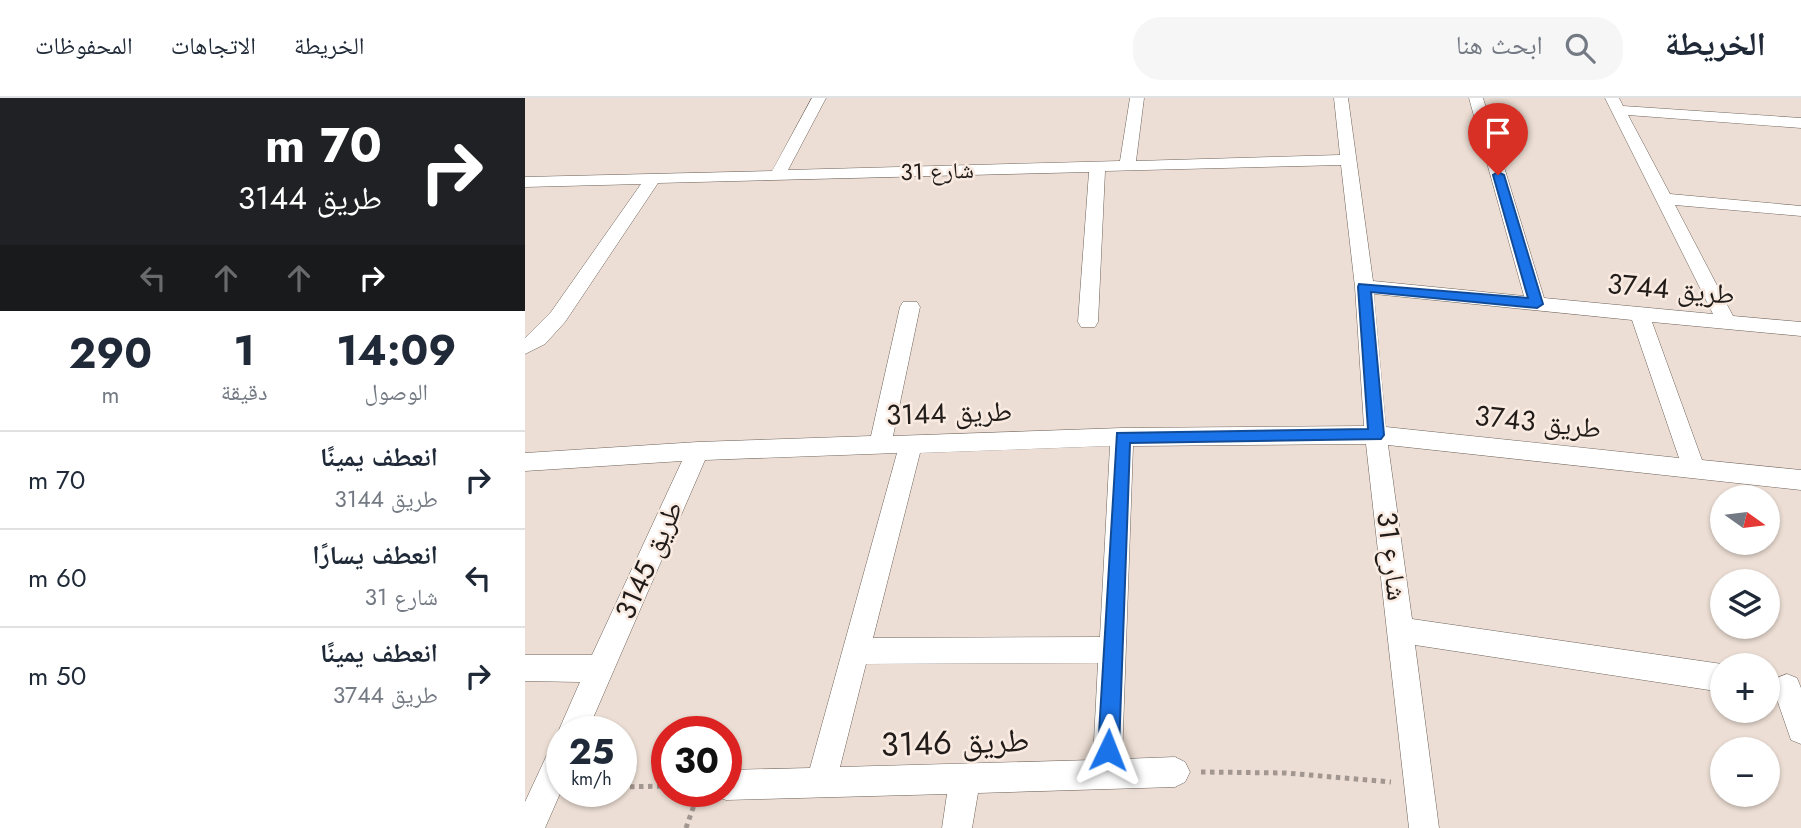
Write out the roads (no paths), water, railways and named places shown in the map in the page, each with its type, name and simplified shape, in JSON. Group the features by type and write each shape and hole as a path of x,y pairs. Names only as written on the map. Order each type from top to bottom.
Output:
{"street":[{"path":"777,176 819,98"},
{"path":"1127,166 1137,98"},
{"name":"شارع 31","path":"1341,98 1364,287 1376,435 1401,630 1710,676"},
{"path":"1476,98 1537,304"},
{"path":"1615,104 1801,124"},
{"path":"1615,104 1727,322"},
{"name":"شارع 31","path":"525,182 1350,160"},
{"path":"1088,322 1097,166"},
{"path":"525,348 538,339 558,317 653,179"},
{"path":"1665,200 1801,211"},
{"name":"طريق 3744","path":"1364,287 1801,329"},
{"path":"880,444 910,307"},
{"path":"1640,314 1694,469"},
{"name":"طريق 3144","path":"525,462 698,451 880,444 1122,437 1376,435"},
{"name":"طريق 3743","path":"1376,435 1801,480"},
{"path":"1107,775 1122,437"},
{"path":"821,782 911,444"},
{"name":"طريق 3145","path":"579,716 698,451"},
{"path":"1401,630 1424,828"},
{"path":"856,651 1112,650"},
{"path":"525,668 600,669"},
{"path":"1785,687 1801,730"},
{"name":"طريق 3146","path":"742,784 1175,772"},
{"path":"957,828 965,778"},
{"path":"529,828 546,790"}]}
